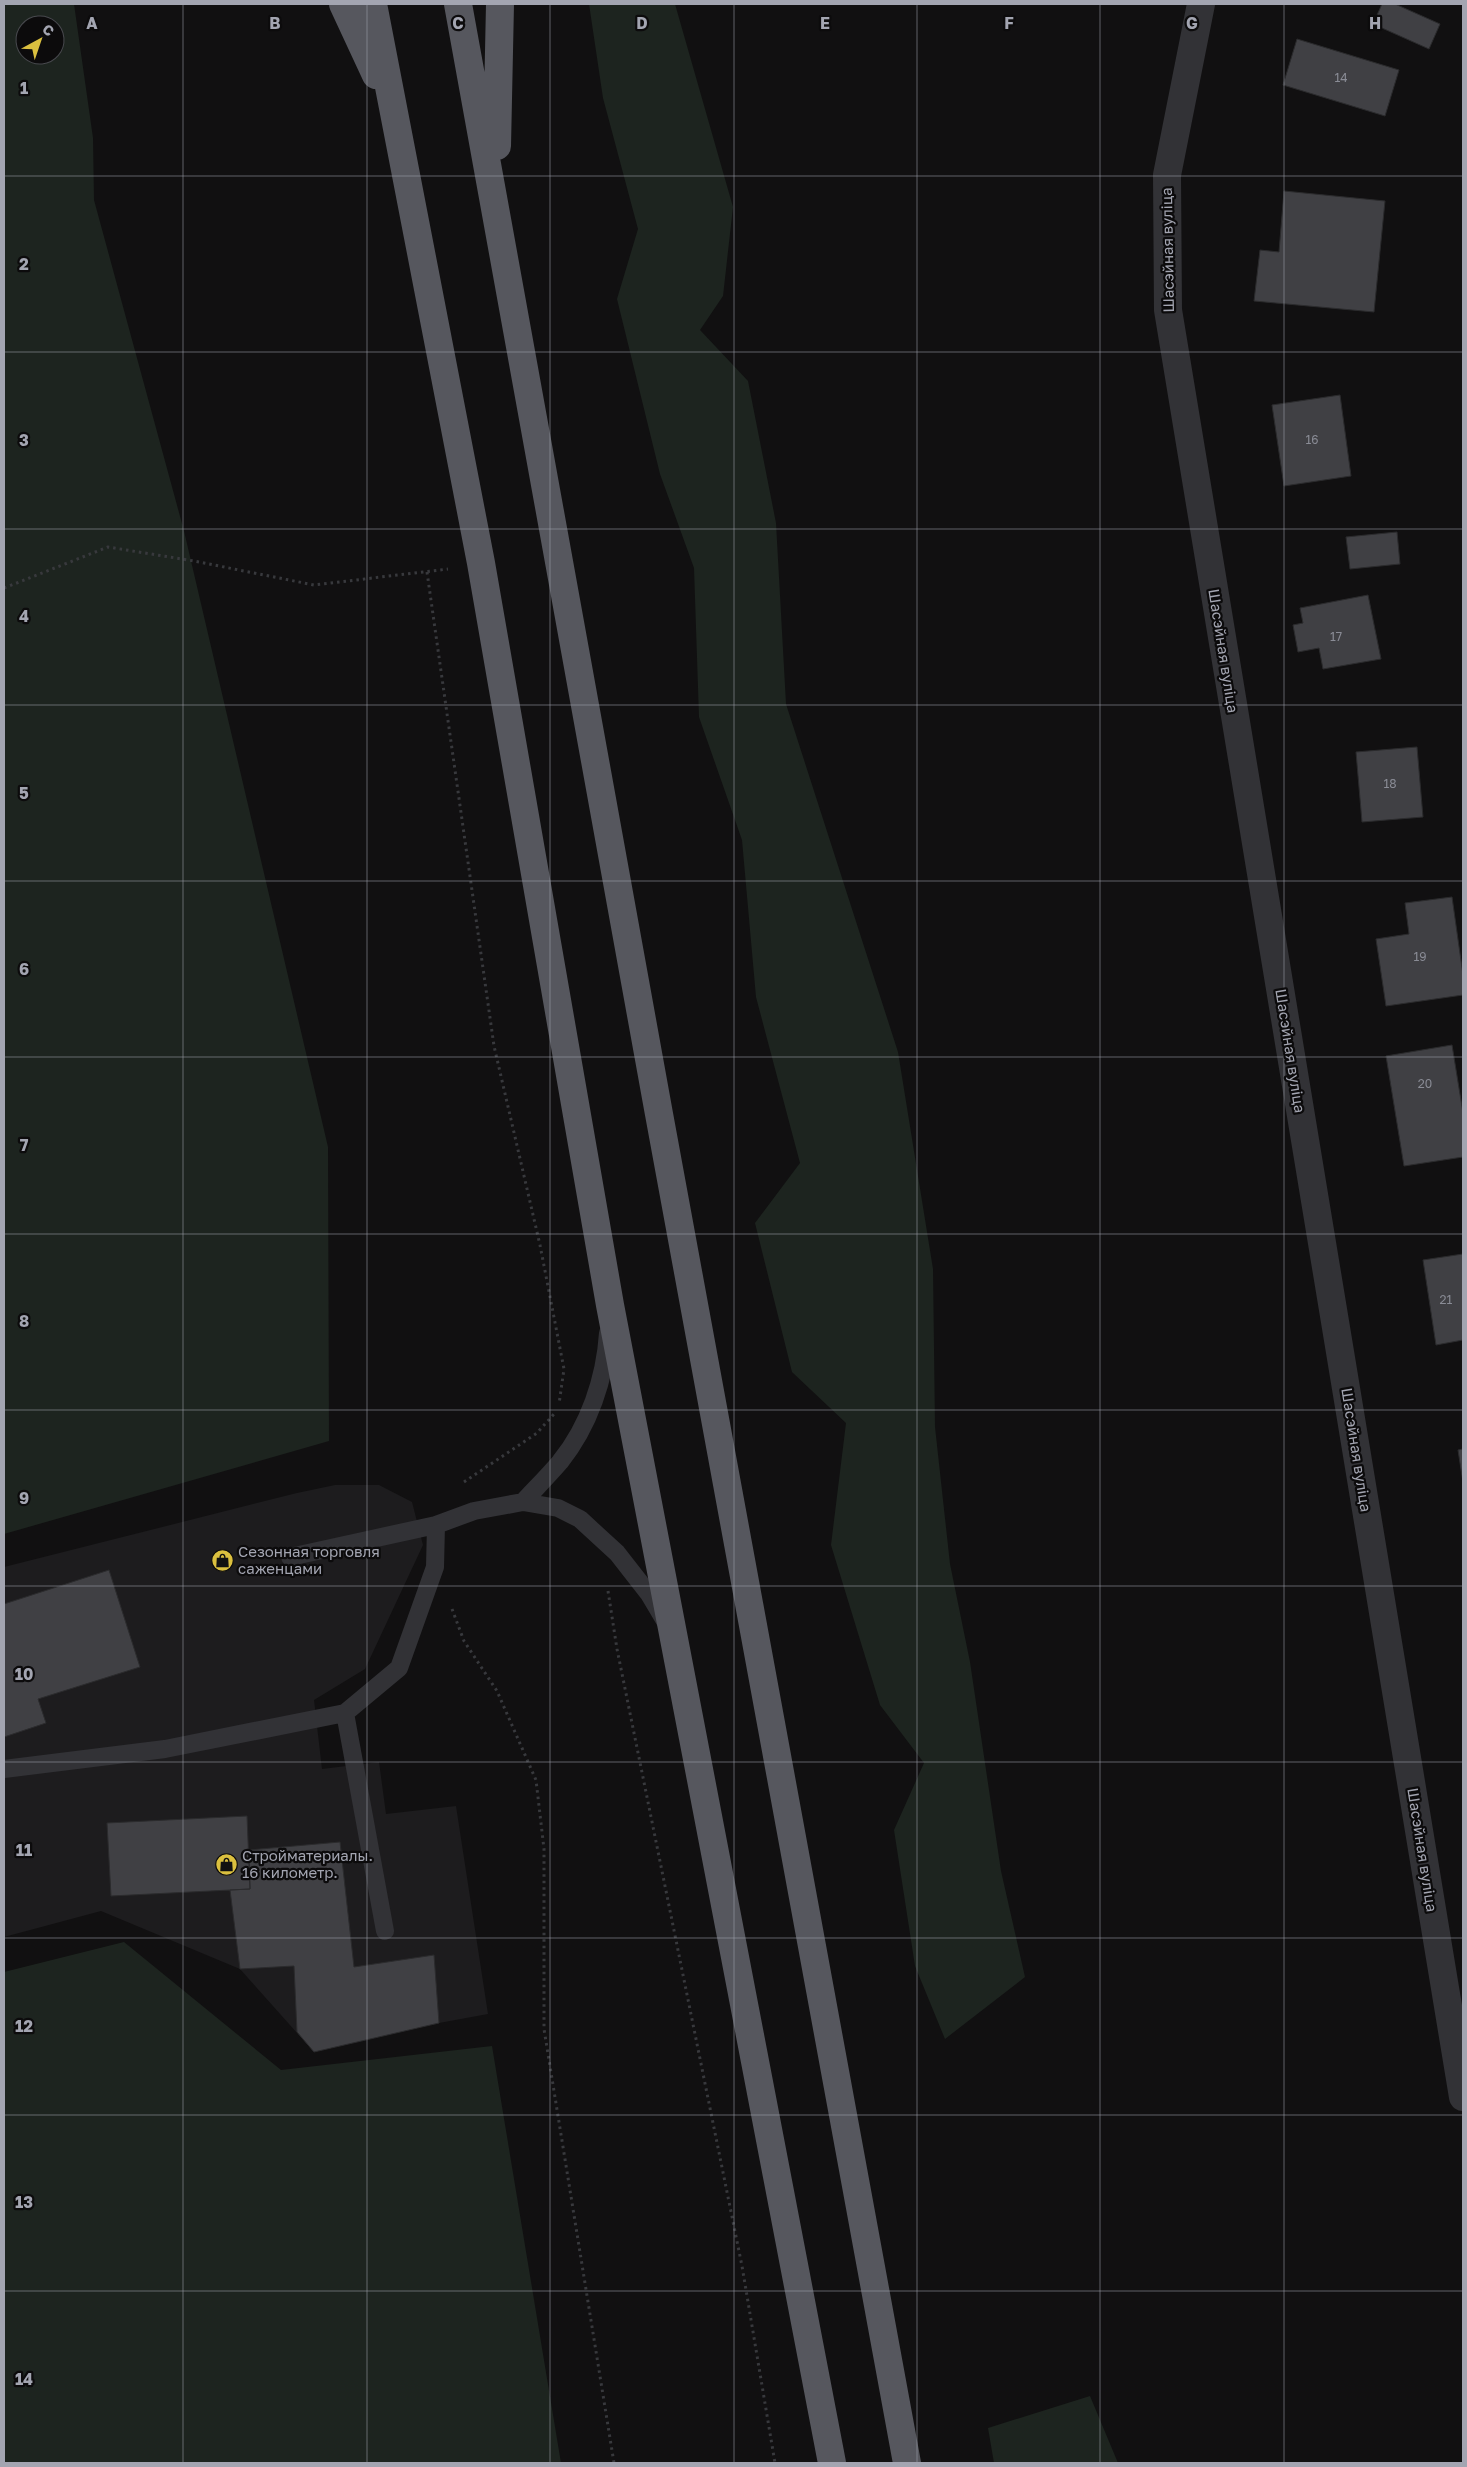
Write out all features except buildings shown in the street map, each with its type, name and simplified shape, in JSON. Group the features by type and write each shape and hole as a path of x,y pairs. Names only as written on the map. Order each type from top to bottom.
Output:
{"highway":[{"path":"343,4 393,113"},
{"path":"373,4 486,592 610,1305 832,2463"},
{"path":"458,4 657,1104 907,2463"},
{"path":"496,208 500,4"}],"street":[{"name":"Шасэйная вуліца","path":"1201,4 1167,175 1168,310 1462,2087"}],"lane":[{"path":"522,1502 560,1461 585,1423 600,1382 607,1348 610,1305"},
{"path":"290,1557 436,1525 474,1511 522,1502 558,1508 580,1519 617,1553 649,1594 673,1634"},
{"path":"4,1769 165,1749 345,1713 399,1668 436,1567 436,1525"},
{"path":"345,1713 385,1931"}],"path":[{"path":"4,588 108,547 194,560 314,585 427,572"},
{"path":"436,1567 464,1641 497,1691 536,1780 544,1849 544,2029 614,2463"}],"shaded area":[{"path":"4,4 74,4 93,138 94,200 184,531 328,1147 329,1441 4,1534"},
{"path":"589,4 675,4 733,207 723,296 700,330 748,381 776,523 786,704 898,1052 933,1269 935,1427 950,1564 970,1662 1001,1871 1025,1977 945,2039 915,1966 894,1830 924,1763 880,1705 831,1545 846,1423 792,1372 755,1223 800,1163 756,997 742,840 699,717 694,568 660,474 617,299 638,229 603,98"},
{"path":"335,1485 379,1485 412,1502 423,1545 365,1669 314,1700 322,1769 379,1762 386,1814 456,1806 488,2014 439,2023 314,2052 240,1969 101,1911 4,1937 4,1567"},
{"path":"124,1942 281,2070 492,2046 561,2463 4,2463 4,1972"},
{"path":"1090,2396 1118,2463 994,2463 988,2428"}],"place":[{"name":"Сезонная торговля саженцами","path":"222,1561"},
{"name":"Стройматериалы. 16 километр.","path":"226,1865"}]}
